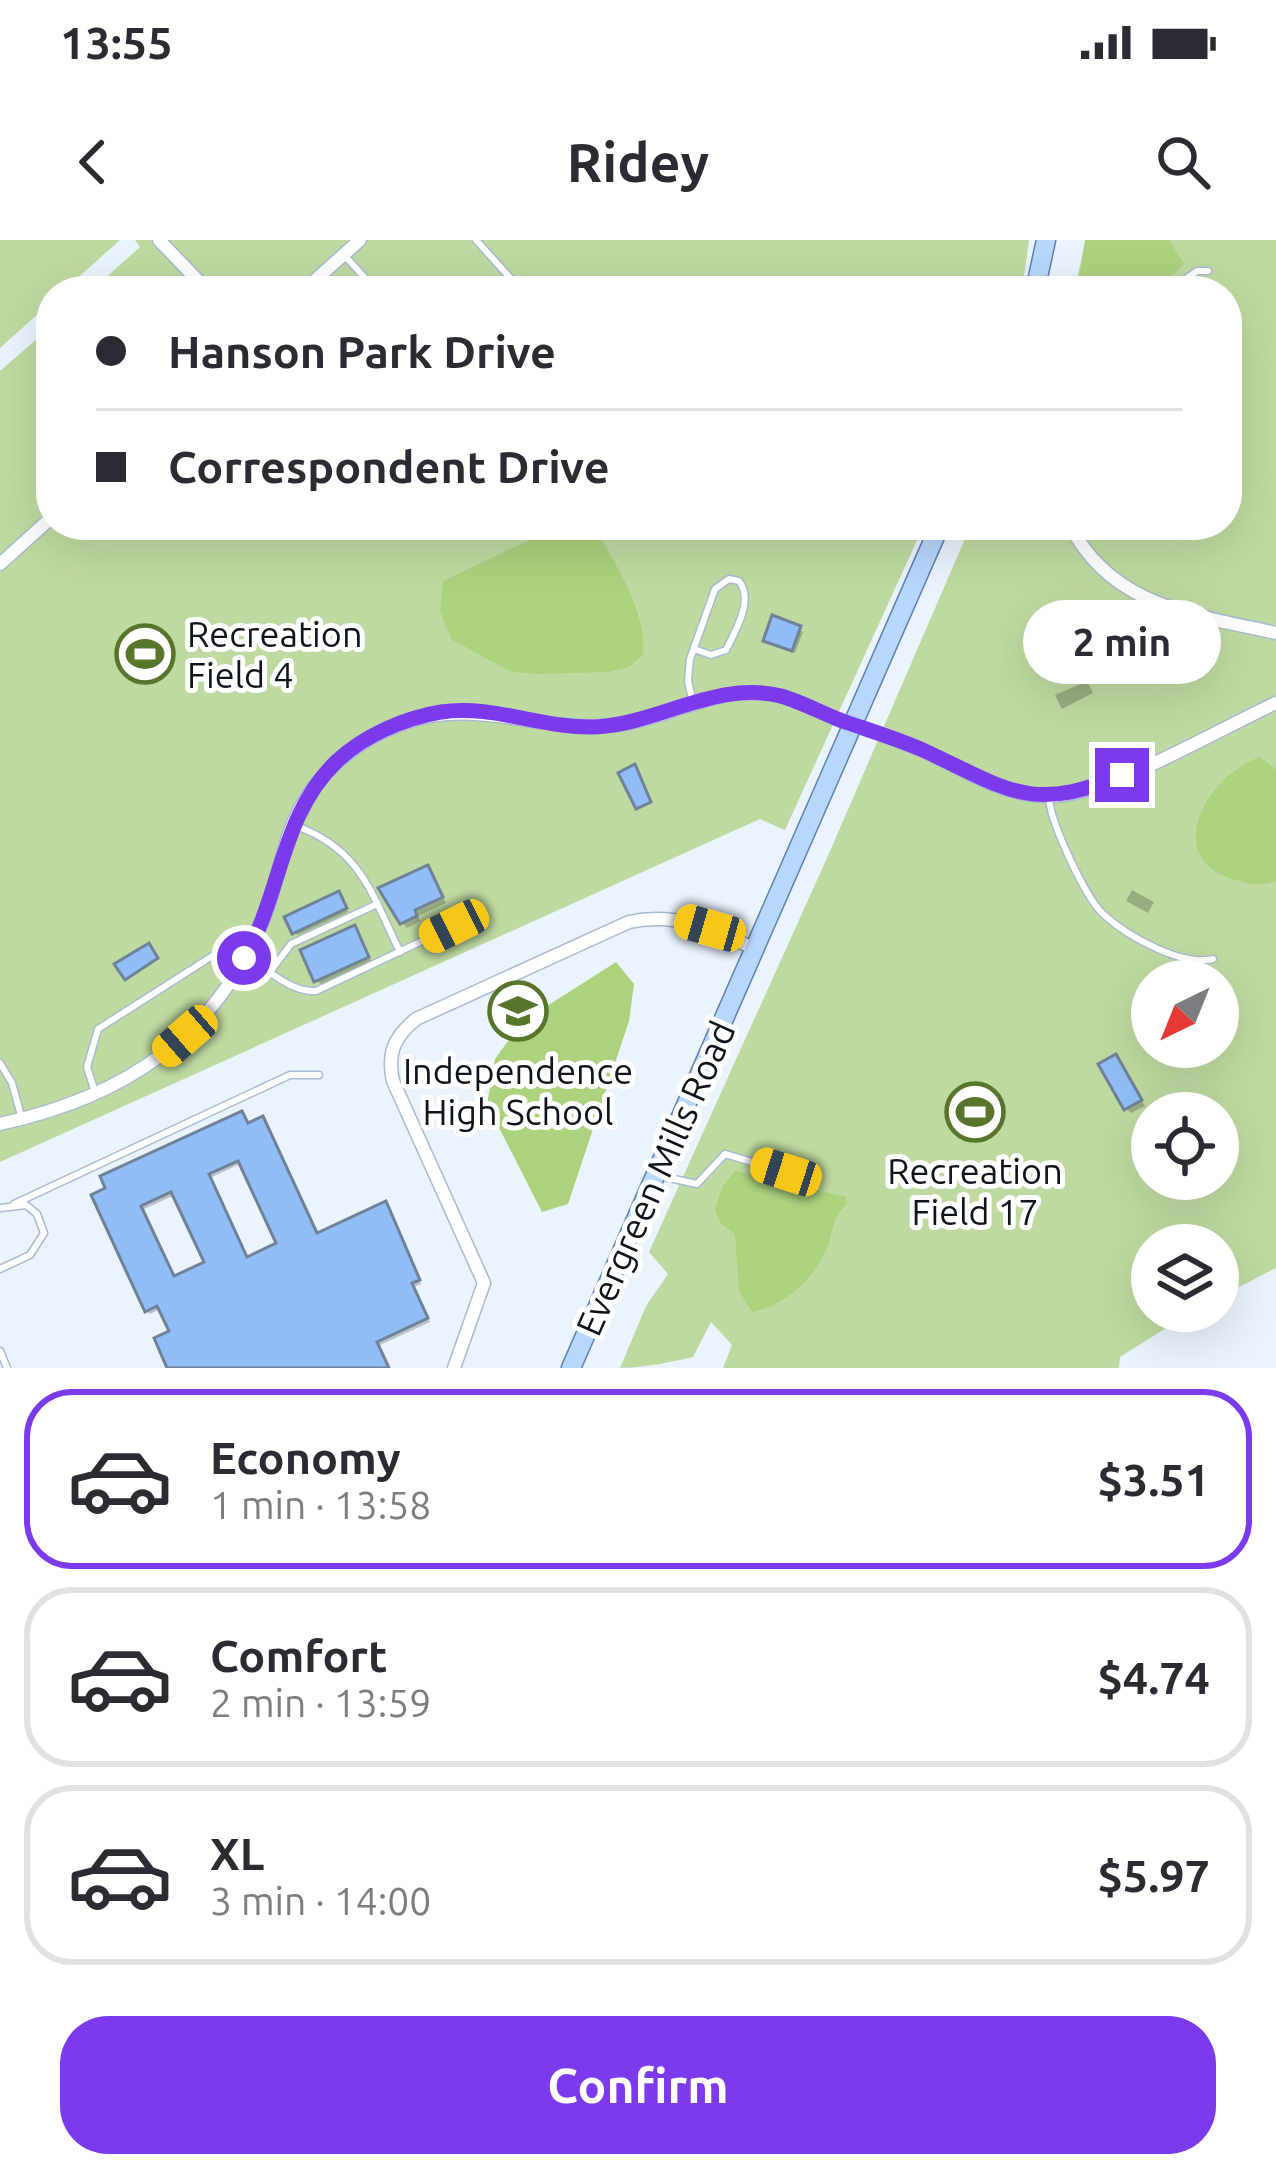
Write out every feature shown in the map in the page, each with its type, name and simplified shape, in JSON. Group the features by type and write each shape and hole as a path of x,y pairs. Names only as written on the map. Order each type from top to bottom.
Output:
{"main road":[{"path":"1038,276 1046,240"},
{"name":"Evergreen Mills Road","path":"571,1368 933,540"}],"street":[{"path":"159,240 194,276"},
{"path":"320,276 361,240"},
{"path":"0,564 36,532"},
{"path":"1080,540 1098,567 1142,598 1180,613 1276,633"},
{"path":"0,1124 96,1096 142,1071 185,1036 244,958 265,917 293,825 318,782 368,738 410,721 439,712 471,711 552,725 597,727 650,718 723,694 758,692 803,704 920,749 1002,788 1049,796 1092,788 1276,703"},
{"path":"454,1368 484,1283 393,1081 390,1053 403,1030 416,1019 629,922 651,917 678,919 755,949"}],"lane":[{"path":"476,240 508,276"},
{"path":"344,255 363,276"},
{"path":"1190,276 1208,271"},
{"path":"693,703 687,670 694,649 719,583 740,581 746,601 727,650 711,655 694,649"},
{"path":"1049,796 1052,823 1099,910 1184,961 1213,958"},
{"path":"293,825 323,837 349,856 400,952"},
{"path":"270,972 295,941 376,904"},
{"path":"96,1096 87,1067 98,1029 204,959 228,952 292,987 316,991 454,926"},
{"path":"0,1063 22,1119"},
{"path":"0,1208 290,1076 319,1076"},
{"path":"656,1175 697,1184 725,1154 786,1172"},
{"path":"0,1268 30,1255 44,1233 37,1214 26,1205 14,1204"},
{"path":"0,1351 8,1368"}],"shaded area":[{"path":"0,240 120,240 80,276 36,276 36,316 0,348"},
{"path":"135,240 1029,240 1024,276 108,276 140,247"},
{"path":"1085,240 1169,240 1184,264 1170,276 1079,276"},
{"path":"1086,240 1276,240 1276,1268 1239,1287 1239,1224 1131,1224 1131,1332 1160,1332 1120,1357 1119,1368 723,1368 732,1345 711,1322 693,1357 620,1368 646,1306 668,1274 649,1252 965,540 1242,540 1242,276 1078,276"},
{"path":"36,340 36,540 917,540 785,830 760,819 0,1162 0,371"},
{"path":"529,540 602,540 635,604 643,655 629,667 608,672 509,671 451,639 440,611 443,581"},
{"path":"1260,757 1276,769 1276,881 1258,884 1215,871 1201,857 1196,839 1199,819 1222,782"},
{"path":"616,962 634,984 629,1021 568,1204 542,1212 487,1104 495,1059 522,1022"},
{"path":"735,1171 846,1197 847,1204 810,1276 778,1303 752,1312 739,1291 735,1234 721,1224 715,1210 722,1187"}],"building":[{"path":"772,615 801,626 792,651 763,641"},
{"path":"635,764 651,802 636,809 618,773"},
{"path":"428,865 443,897 415,910 417,916 400,924 378,888"},
{"path":"339,891 347,908 292,934 284,917"},
{"path":"355,925 369,957 314,982 300,950"},
{"path":"149,943 158,958 125,980 114,964"},
{"path":"1116,1054 1137,1092 1131,1092 1131,1106 1124,1110 1098,1064"},
{"name":"Independence High School","path":"242,1111 248,1123 263,1116 317,1233 386,1201 420,1280 412,1283 428,1318 377,1342 389,1368 167,1368 154,1338 169,1331 157,1306 145,1312 91,1195 105,1188 100,1176","holes":["238,1161 276,1243 247,1257 209,1174","171,1192 204,1262 174,1276 141,1206"]}],"place":[{"name":"Recreation Field 4","path":"145,654"},
{"name":"Independence High School","path":"518,1011"},
{"name":"Recreation Field 17","path":"975,1112"}],"route":[{"path":"244,958 265,917 297,814 318,782 368,738 439,712 490,712 552,725 597,727 650,718 723,694 758,692 803,704 920,749 1014,792 1067,795 1122,775"}]}
